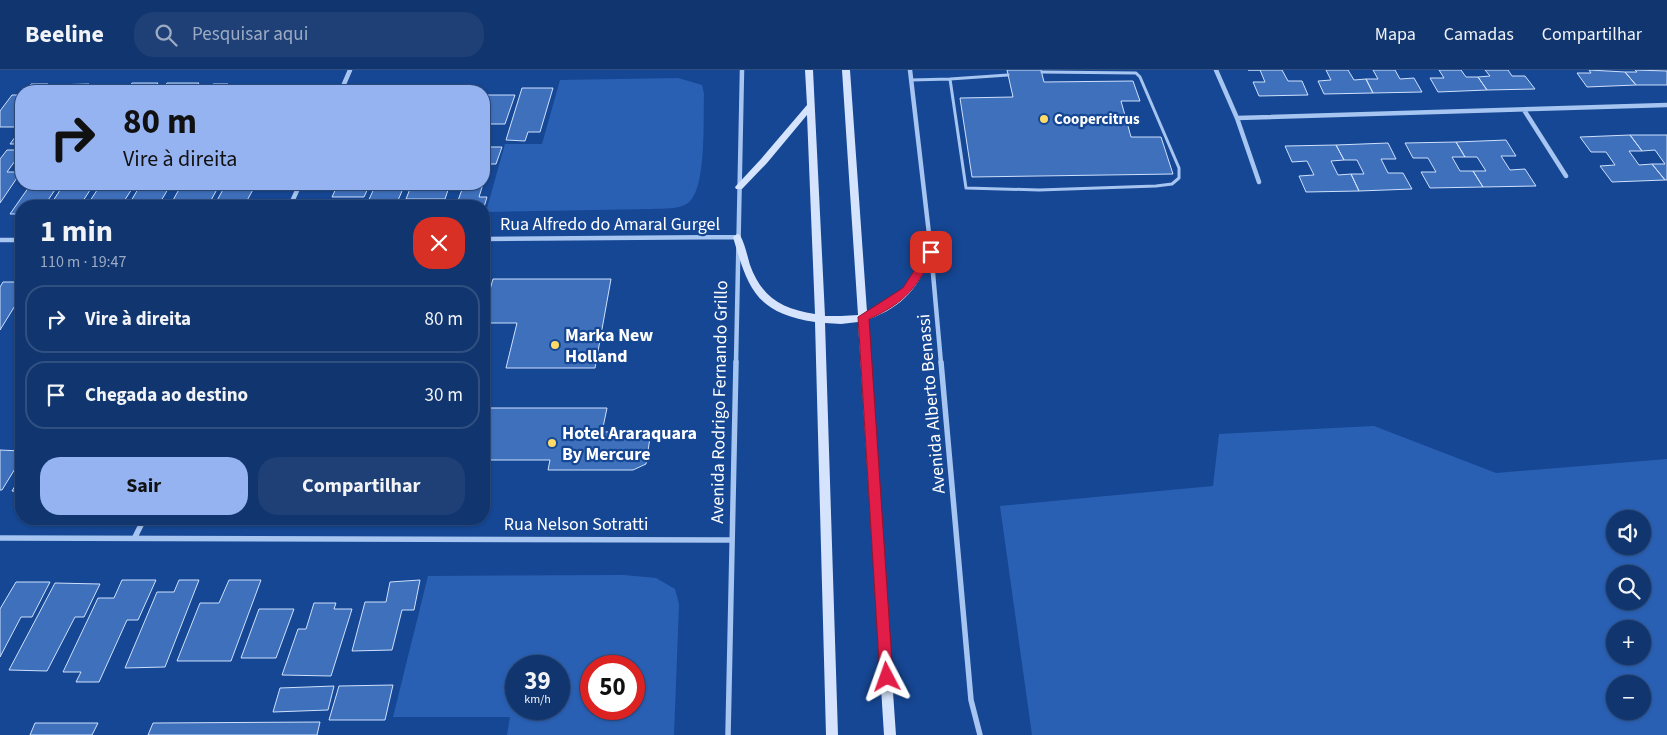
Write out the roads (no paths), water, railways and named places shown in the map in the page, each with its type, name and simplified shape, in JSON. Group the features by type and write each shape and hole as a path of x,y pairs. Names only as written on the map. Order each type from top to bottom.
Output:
{"main road":[{"path":"809,70 820,319 832,735"},
{"path":"846,70 890,735"},
{"path":"739,187 764,161 810,106"},
{"path":"737,237 749,279 766,299 787,313 820,319 863,317 885,307 907,291 931,252"}],"street":[{"path":"344,85 350,70"},
{"name":"Avenida Rodrigo Fernando Grillo","path":"728,735 742,70"},
{"name":"Avenida Alberto Benassi","path":"910,70 931,252 971,700 980,735"},
{"path":"1216,70 1237,118 1259,182"},
{"path":"1237,118 1667,105"},
{"path":"1524,110 1566,176"},
{"name":"Rua Alfredo do Amaral Gurgel","path":"490,239 737,237"},
{"path":"0,240 15,240"},
{"path":"135,536 141,525"},
{"name":"Rua Nelson Sotratti","path":"0,538 135,536 732,540"}],"lane":[{"path":"950,79 966,188 1039,190 1156,186 1172,184 1179,178 1179,168 1140,77 1136,73 1042,72"},
{"path":"911,80 1008,75"}],"place":[{"name":"Coopercitrus","path":"1044,119"},
{"name":"Marka New Holland","path":"555,345"},
{"name":"Hotel Araraquara By Mercure","path":"552,443"}]}
